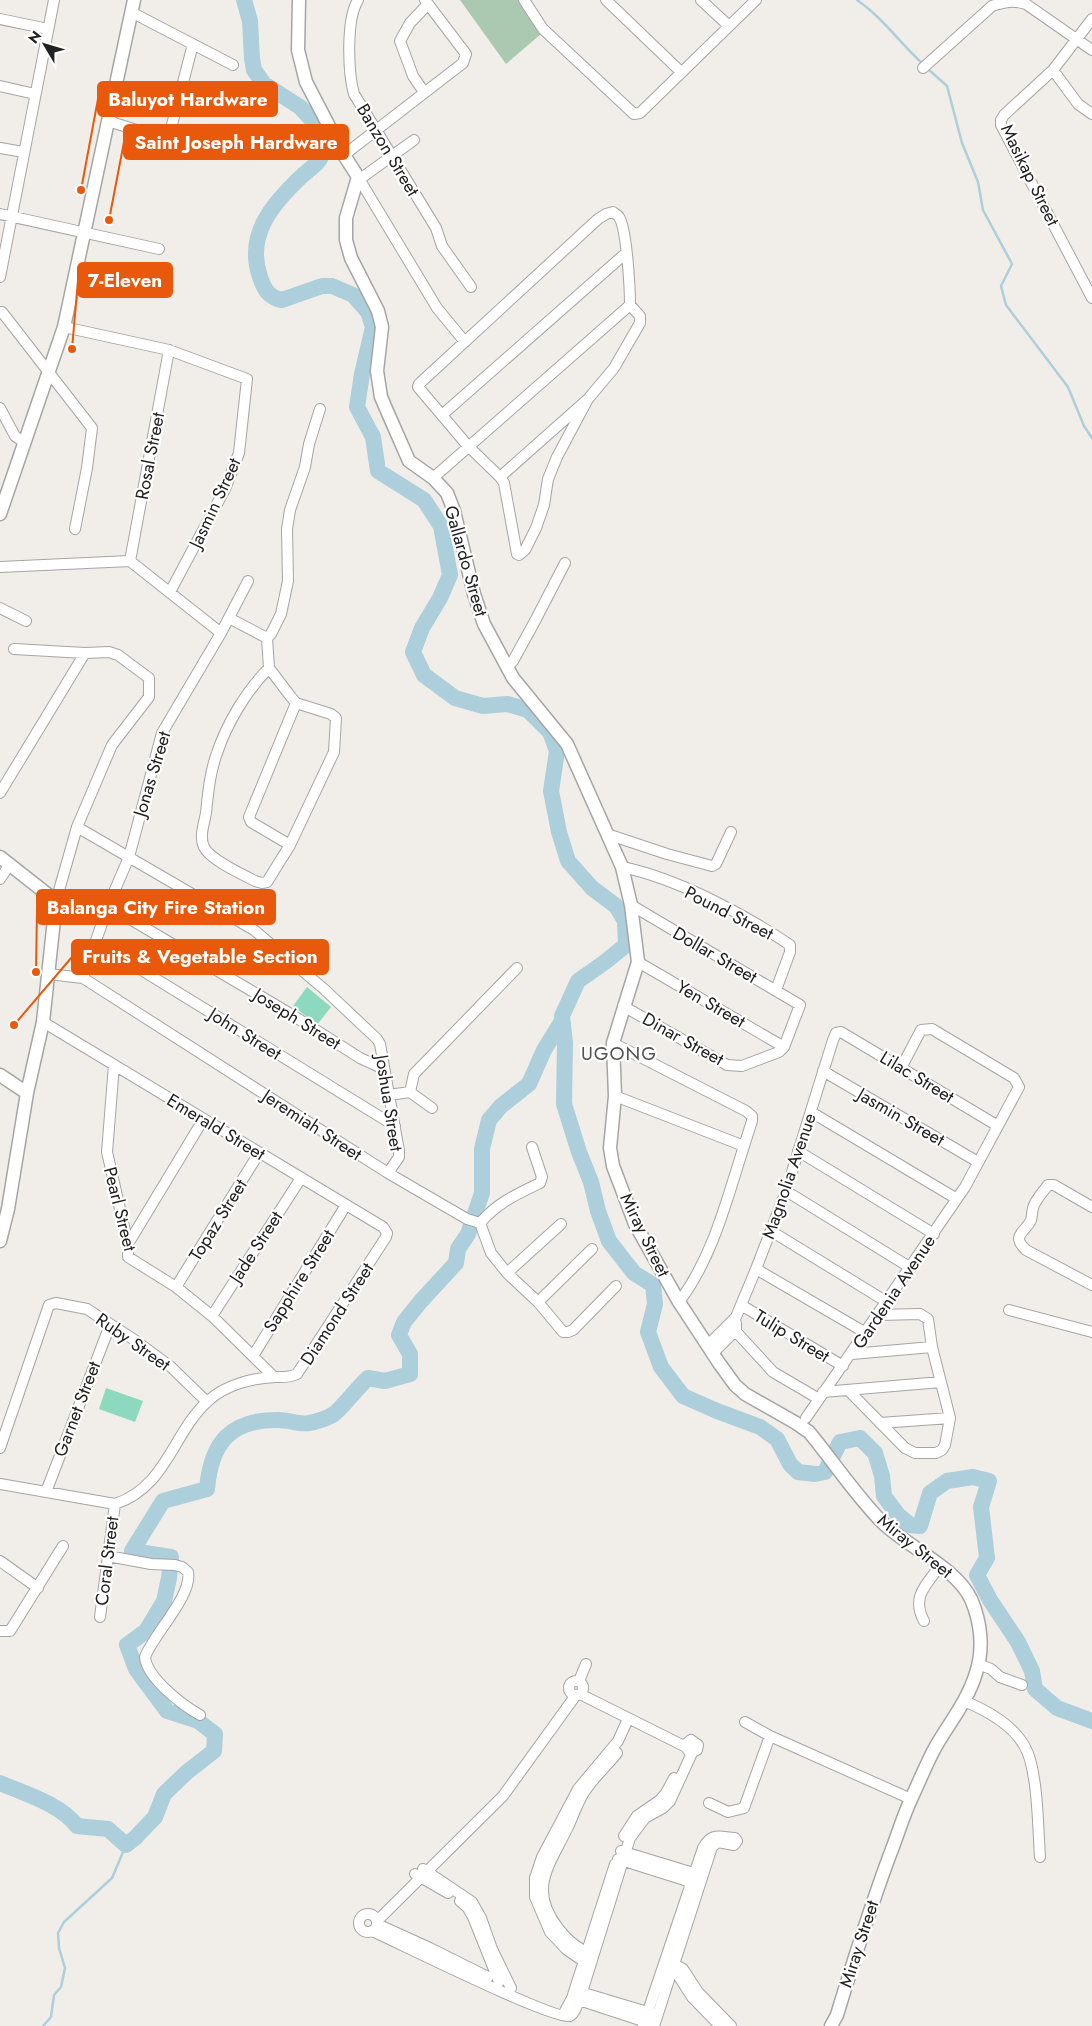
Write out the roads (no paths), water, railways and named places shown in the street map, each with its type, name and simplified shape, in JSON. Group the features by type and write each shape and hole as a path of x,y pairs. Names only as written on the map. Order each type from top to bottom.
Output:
{"street":[{"path":"0,276 34,94 54,0"},
{"name":"Banzon Street","path":"358,0 350,18 350,80 354,94 436,228 442,246 471,287"},
{"path":"524,0 543,29 634,114 640,113 756,0"},
{"path":"606,0 681,72"},
{"path":"701,0 729,26"},
{"path":"298,1 298,50 306,82 344,155 437,308 465,342"},
{"path":"923,68 992,6 1005,2 1017,1 1026,4 1092,50"},
{"path":"344,155 463,63 466,54 427,2 410,23 400,41 413,76 424,92"},
{"path":"0,514 64,327 132,6 192,44 233,65"},
{"path":"0,19 48,29"},
{"name":"Masikap Street","path":"1091,294 1001,125 1001,120 1004,115 1053,70 1092,19"},
{"path":"168,140 192,44"},
{"path":"1053,70 1073,99 1092,114"},
{"path":"0,86 34,94"},
{"path":"108,121 168,140 221,153"},
{"path":"359,178 414,140"},
{"path":"0,148 23,152"},
{"name":"Gallardo Street","path":"359,178 346,218 346,240 350,258 378,311 382,327 377,371 381,396 408,461 433,478 447,493 454,512 474,594 484,624 522,691 567,744 622,867 631,905 638,962 613,1043 615,1096"},
{"path":"500,476 588,398 614,368 640,323 640,316 630,305 631,278 620,218 613,212 606,214 419,384 420,390 468,446 500,476 504,483 517,554 519,555 525,550 536,528 544,505 548,479 557,457 588,398"},
{"path":"0,214 159,249"},
{"path":"442,415 626,253"},
{"path":"433,478 630,305"},
{"path":"0,312 2,312 49,372 92,430 75,528"},
{"path":"64,327 169,350"},
{"name":"Jasmin Street","path":"169,350 247,379 239,453 225,489 170,592"},
{"name":"Rosal Street","path":"130,562 169,350"},
{"path":"0,408 15,436 25,443"},
{"path":"267,638 272,634 281,614 288,581 287,529 290,510 305,467 309,444 320,409"},
{"path":"0,567 130,562 221,633"},
{"path":"507,667 513,661 565,563"},
{"name":"Jonas Street","path":"83,978 108,906 129,857 162,733 221,633 248,581"},
{"path":"0,608 26,621"},
{"path":"229,618 267,638"},
{"path":"267,638 269,668 296,703 331,714 336,718 337,724 334,752 290,845 267,882 262,883 255,881 210,855 204,848 202,839 217,752 236,712 256,681 269,668"},
{"path":"0,1241 4,1208 43,1022 56,901 77,827 112,745 149,697 150,693 149,678 118,655 109,652 85,653 14,649"},
{"path":"0,794 85,653"},
{"path":"290,845 251,822 249,817 296,703"},
{"name":"Joshua Street","path":"77,827 254,930 324,988 378,1042 399,1142 399,1157 388,1173"},
{"path":"607,834 667,854 712,866 716,864 731,832"},
{"path":"0,879 5,860 56,901"},
{"name":"Pound Street","path":"622,867 651,875 719,904 790,945 790,952 776,990"},
{"name":"Dollar Street","path":"631,905 800,1005 784,1047"},
{"name":"Joseph Street","path":"108,906 289,1013 360,1058 384,1069"},
{"name":"John Street","path":"96,942 395,1126"},
{"name":"Yen Street","path":"638,962 784,1047"},
{"path":"410,1092 414,1074 517,968"},
{"name":"Jeremiah Street","path":"48,974 83,978 388,1173 473,1221"},
{"name":"Dinar Street","path":"623,1006 727,1065 742,1066 769,1057 784,1047"},
{"name":"Emerald Street","path":"43,1022 383,1227 387,1233"},
{"name":"Gardenia Avenue","path":"806,1418 934,1234 978,1162 1019,1086 1014,1078 932,1029 926,1028 921,1030 901,1068"},
{"name":"Lilac Street","path":"836,1033 841,1032 998,1126"},
{"name":"Magnolia Avenue","path":"710,1349 734,1324 756,1269 786,1191 836,1033"},
{"path":"613,1043 746,1111 752,1116 723,1210 698,1274 679,1302"},
{"name":"Pearl Street","path":"114,1065 106,1152 128,1244 128,1256 176,1286 212,1316 274,1377"},
{"name":"Jasmin Street","path":"823,1071 978,1162"},
{"path":"0,1075 27,1094"},
{"path":"389,1095 410,1092 432,1108"},
{"path":"615,1096 744,1146"},
{"name":"Miray Street","path":"615,1096 610,1148 613,1166 635,1224 679,1302 710,1349 735,1385 745,1394 802,1426 825,1451 881,1521 895,1534 959,1582 970,1598 980,1633 981,1651 976,1673 964,1701 936,1746 911,1799 831,2026"},
{"path":"811,1112 957,1198"},
{"path":"128,1244 203,1120"},
{"path":"532,1147 542,1181 503,1201 473,1221 488,1249 507,1273 538,1302 563,1332 573,1330 616,1286"},
{"path":"798,1151 934,1234"},
{"name":"Topaz Street","path":"176,1286 259,1153"},
{"name":"Jade Street","path":"212,1316 301,1178"},
{"path":"1092,1207 1054,1185 1048,1185 1033,1206 1030,1221 1020,1234 1020,1239 1021,1244 1026,1250 1092,1285"},
{"path":"786,1191 911,1268"},
{"name":"Sapphire Street","path":"253,1356 346,1205"},
{"path":"507,1273 561,1224"},
{"path":"771,1231 887,1302"},
{"name":"Diamond Street","path":"115,1504 124,1501 148,1483 166,1463 190,1423 207,1402 222,1391 237,1384 274,1377 291,1377 297,1374 387,1233"},
{"path":"538,1302 592,1249"},
{"path":"756,1269 866,1333"},
{"name":"Ruby Street","path":"0,1448 49,1305 56,1303 87,1309 110,1326 136,1341 171,1367 207,1402"},
{"name":"Tulip Street","path":"741,1306 843,1366"},
{"path":"1009,1310 1092,1332"},
{"path":"849,1391 905,1448 914,1453 936,1453 942,1450 945,1445 950,1418 932,1347 928,1319 920,1314 878,1315"},
{"path":"734,1324 773,1372 821,1395 941,1382"},
{"name":"Garnet Street","path":"46,1492 110,1326"},
{"path":"852,1354 932,1347"},
{"path":"880,1423 950,1418"},
{"path":"0,1484 115,1504"},
{"name":"Coral Street","path":"100,1617 115,1504"},
{"path":"0,1631 10,1631 63,1546"},
{"path":"108,1556 151,1564 172,1565 182,1567 188,1572 188,1581 178,1606 147,1652 146,1661 149,1670 158,1681 180,1701 200,1715"},
{"path":"0,1561 38,1588"},
{"path":"924,1621 919,1612 919,1598 923,1588 940,1566"},
{"path":"578,1690 688,1748 681,1771 669,1795 660,1800 642,1816 621,1856 577,1995 562,2013 529,2000 428,1952 375,1923 421,1872 501,1794 578,1690 586,1664"},
{"path":"978,1664 1000,1677 1022,1685"},
{"path":"578,1690 631,1720 655,1729"},
{"path":"964,1701 982,1708 996,1718 1015,1734 1025,1746 1030,1761 1036,1796 1040,1858"},
{"path":"589,1958 562,1934 542,1909 538,1889 542,1880 546,1859 581,1790 620,1743 631,1720"},
{"path":"745,1722 770,1736 911,1799"},
{"path":"709,1803 728,1812 744,1808 770,1736"},
{"path":"577,1995 626,2010 650,2021 707,1840 717,1836 737,1839 734,1845 718,1842 715,1844 696,1879"},
{"path":"621,1856 696,1879"},
{"path":"421,1872 464,1900 482,1931 503,1986"},
{"path":"669,1965 690,1988 731,2026"},
{"path":"690,1988 699,2005 720,2026"}],"waterway":[{"path":"244,0 250,21 254,70 264,84 300,107 324,133 320,159 282,196 265,220 259,233 256,261 260,277 265,289 277,299 282,300 322,286 332,286 353,295 368,312 373,327 362,374 357,407 373,437 378,471 424,500 441,526 450,575 440,598 422,628 413,652 424,675 455,698 483,706 507,704 528,710 550,732 557,751 551,791 559,832 568,861 592,888 616,906 625,921 626,945 578,981 562,1016 565,1043 564,1104 609,1241 634,1273 653,1285 655,1304 648,1332 661,1367 683,1396 760,1427 777,1439 790,1464 798,1472 815,1474 825,1472 840,1442 860,1438 875,1453 882,1476 884,1496 898,1515 910,1525 920,1526 930,1493 947,1481 973,1477 989,1481 981,1507 987,1558 977,1575 990,1600 1018,1642 1032,1671 1035,1689 1057,1708 1092,1721"},
{"path":"857,0 875,15 923,64"},
{"path":"928,69 947,86 962,143 978,182 983,210 1012,264 1001,286 1006,305 1068,387 1084,426 1092,438"},
{"path":"0,1783 52,1806 70,1818 77,1826 108,1829 126,1845 155,1817 164,1794 187,1772 214,1751 215,1734 198,1721 167,1711 136,1669 127,1645 146,1631 164,1601 171,1557 132,1551 163,1501 207,1489 213,1459 226,1437 236,1429 262,1421 283,1420 298,1423 318,1421 334,1414 368,1378 385,1381 410,1374 410,1354 399,1335 404,1322 456,1263 458,1249 468,1234 482,1193 482,1149 489,1120 501,1106 529,1084 544,1050 562,1021"},
{"path":"43,2026 51,2017 54,1995 61,1987 65,1968 59,1948 58,1933 64,1922 112,1878 126,1845"}],"place":[{"name":"Baluyot Hardware","path":"81,190"},
{"name":"Saint Joseph Hardware","path":"109,220"},
{"name":"7-Eleven","path":"72,349"},
{"name":"Balanga City Fire Station","path":"36,972"},
{"name":"Fruits & Vegetable Section","path":"14,1025"}],"district":[{"name":"UGONG","path":"619,1053"}]}
